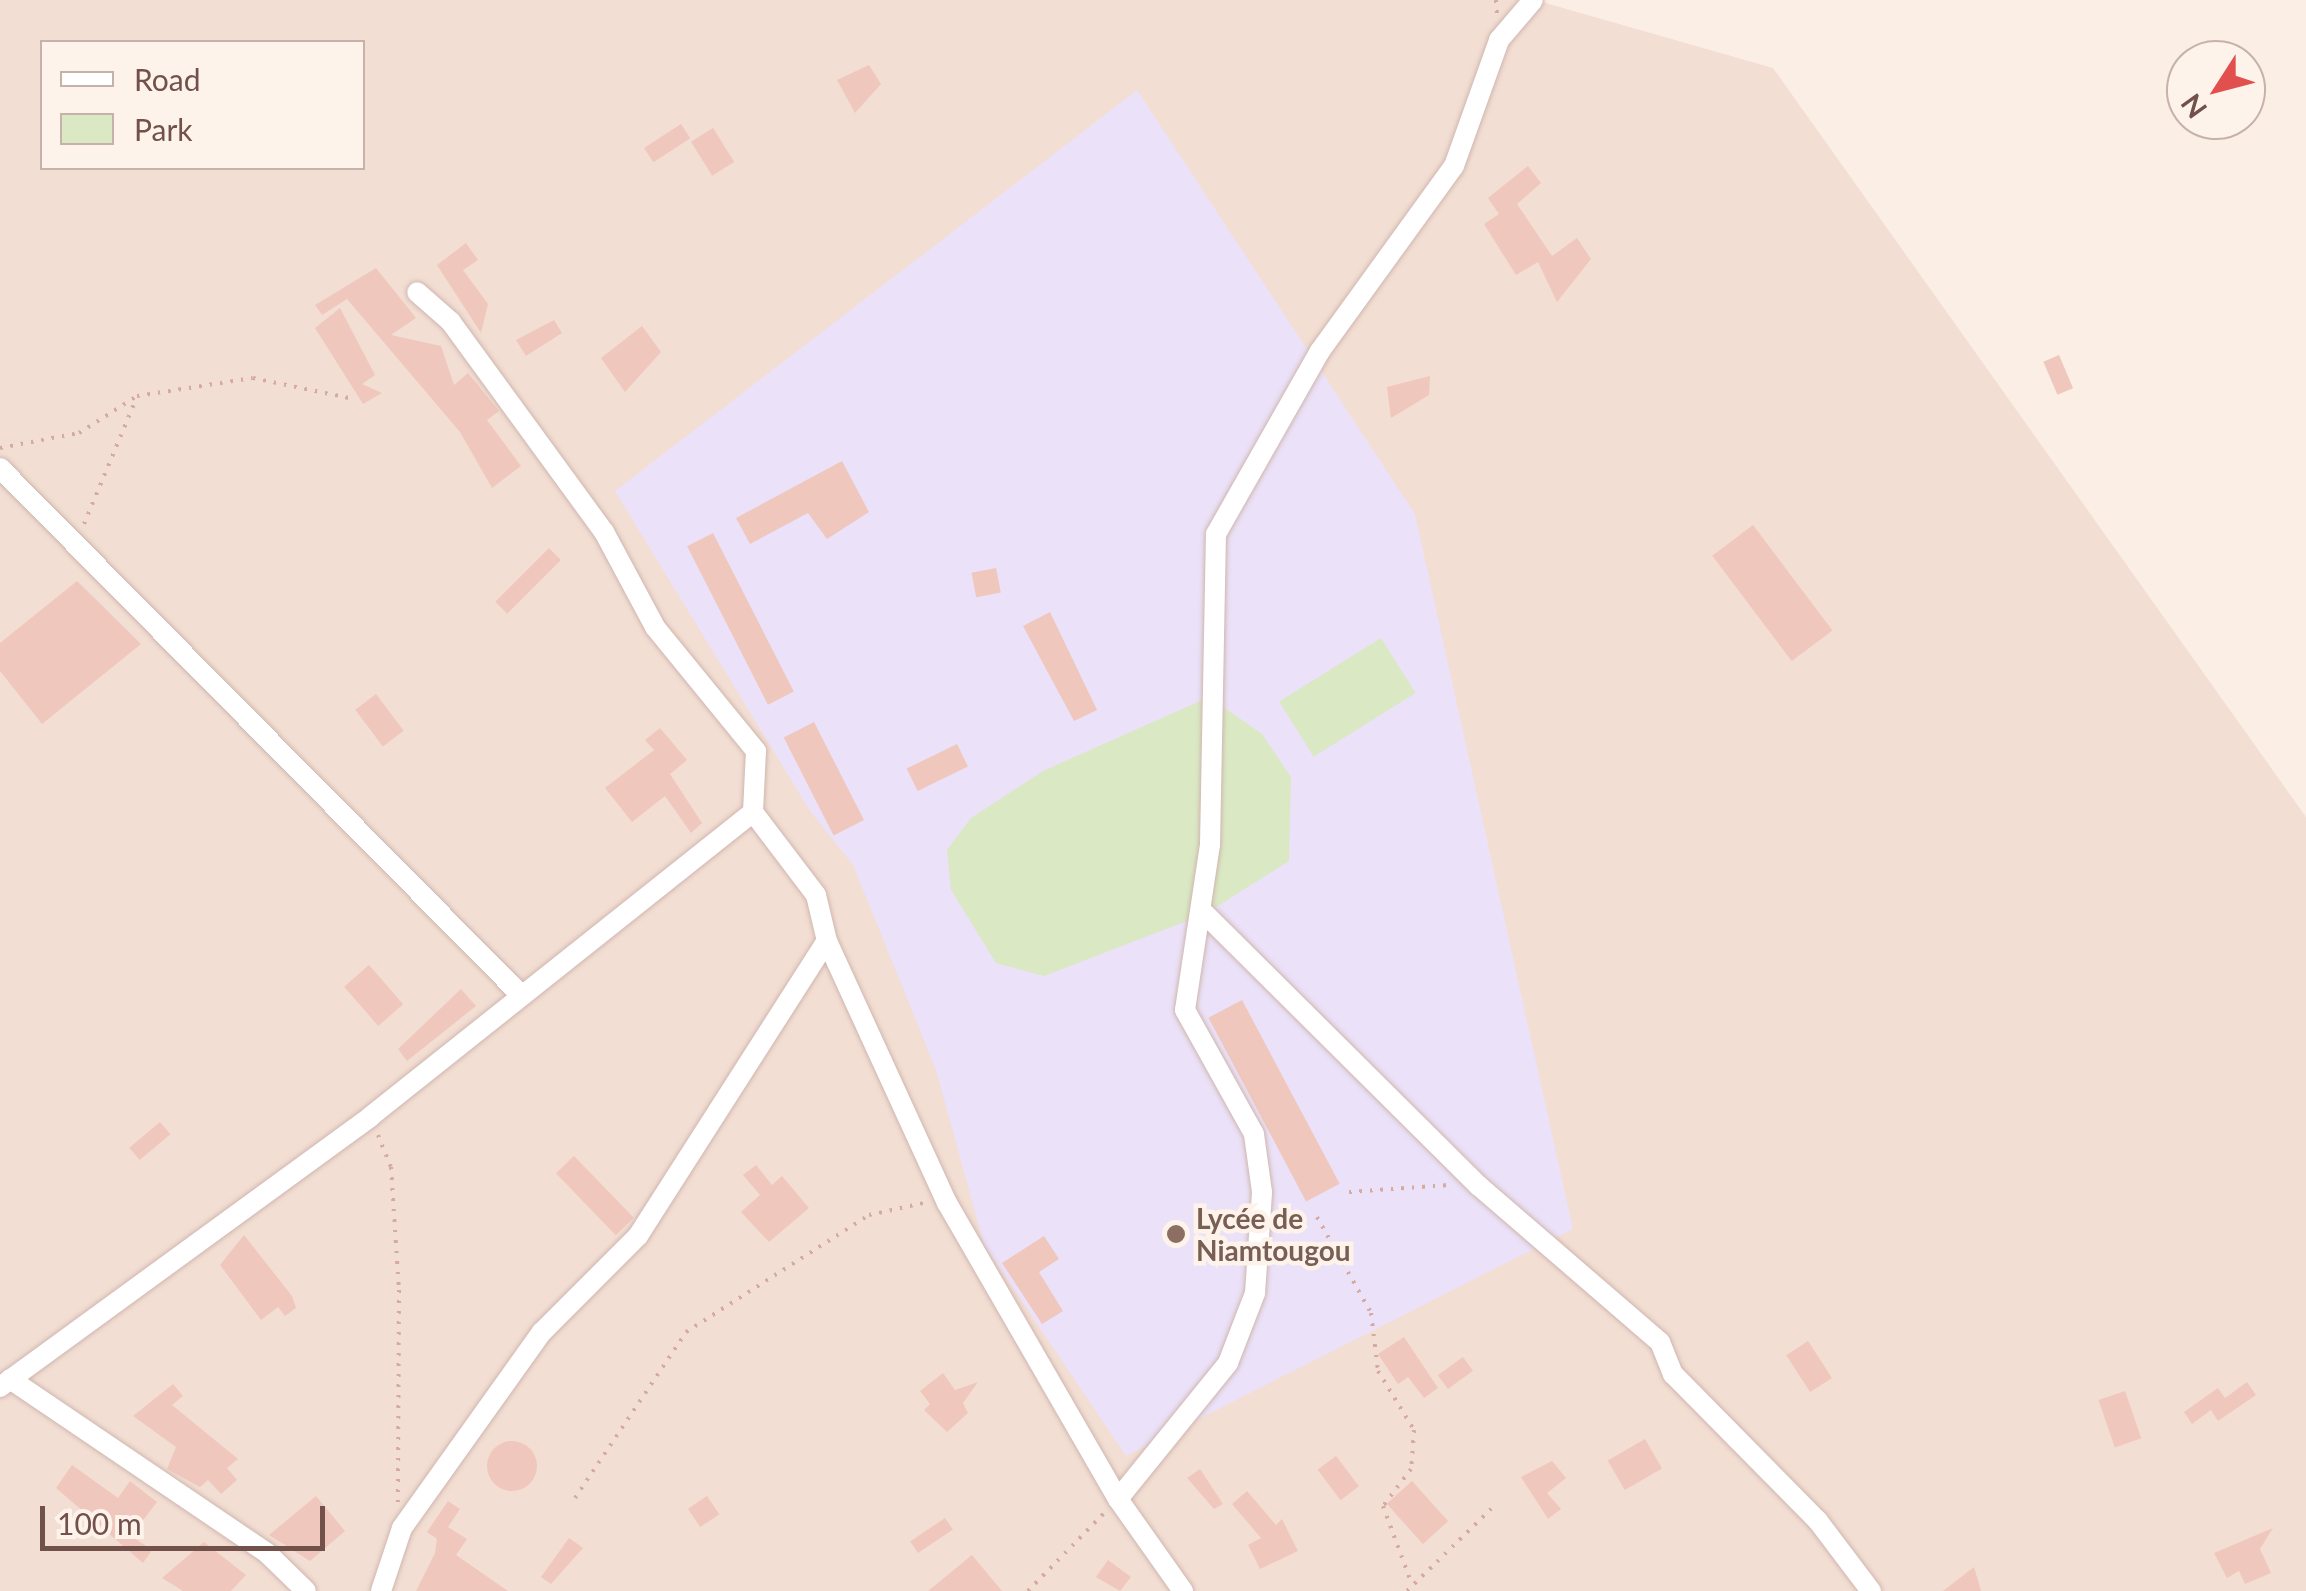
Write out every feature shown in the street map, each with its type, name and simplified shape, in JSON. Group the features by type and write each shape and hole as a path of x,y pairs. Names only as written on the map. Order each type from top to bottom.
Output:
{"street":[{"path":"1118,1500 1228,1363 1256,1293 1262,1192 1254,1134 1185,1010 1205,914 1216,534 1320,351 1454,166 1498,40 1533,0"},
{"path":"417,292 450,322 604,532 655,627 756,750 753,812 816,895 828,942 947,1202 1118,1500 1182,1591"},
{"path":"0,468 82,543 521,996"},
{"path":"306,1591 222,1521 5,1383 371,1116 753,812"},
{"path":"1205,914 1479,1186 1660,1342 1673,1374 1818,1521 1870,1591"},
{"path":"382,1591 402,1528 542,1332 638,1236 828,942"}],"path":[{"path":"0,448 78,432 137,396 253,378 348,398"},
{"path":"82,543 137,396"},
{"path":"371,1116 391,1167 402,1528"},
{"path":"1350,1192 1479,1186"},
{"path":"575,1498 686,1332 869,1215 904,1201 947,1202"},
{"path":"1318,1217 1371,1313 1378,1372 1414,1430 1411,1469 1383,1506 1411,1582"},
{"path":"1028,1591 1118,1500"},
{"path":"1407,1591 1411,1582 1494,1507"}],"shaded area":[{"path":"0,0 1535,0 1773,68 2306,817 2306,1591 0,1591"},
{"name":"Lycée de Niamtougou","path":"1137,90 1415,514 1573,1229 1126,1456 984,1245 936,1070 853,865 810,811 615,491"}],"green space":[{"path":"1381,638 1415,693 1314,757 1279,702"},
{"path":"1209,697 1262,734 1291,777 1289,861 1205,914 1044,976 996,963 951,890 947,850 971,818 1043,771"}],"building":[{"path":"869,65 881,84 855,113 837,80"},
{"path":"681,124 690,138 653,162 644,148"},
{"path":"713,128 734,162 712,176 691,142"},
{"path":"1528,166 1541,183 1517,204 1552,256 1577,238 1591,259 1557,302 1538,262 1516,275 1484,224 1499,214 1488,198"},
{"path":"466,243 478,260 463,270 488,304 481,333 437,265"},
{"path":"376,268 416,318 391,335 441,346 454,385 468,373 499,411 487,420 521,466 492,488 460,432 347,299 322,315 315,305"},
{"path":"340,308 375,375 362,384 382,393 363,404 315,328"},
{"path":"554,320 562,333 526,356 516,340"},
{"path":"642,326 661,352 625,392 601,358"},
{"path":"2059,355 2073,388 2057,395 2043,362"},
{"path":"1430,376 1429,395 1391,418 1387,387"},
{"path":"842,461 869,512 827,539 808,513 750,544 736,518"},
{"path":"1753,525 1832,630 1792,661 1712,556"},
{"path":"713,533 794,692 768,705 687,546"},
{"path":"549,548 561,560 507,614 495,602"},
{"path":"996,568 1001,593 976,597 971,573"},
{"path":"77,581 141,644 42,724 0,671 0,643"},
{"path":"1050,612 1097,710 1074,721 1023,626"},
{"path":"376,694 404,731 383,746 355,710"},
{"path":"814,722 864,820 834,835 784,737"},
{"path":"660,728 687,760 670,774 702,823 691,833 665,796 632,822 605,788 654,750 645,740"},
{"path":"957,744 968,766 918,791 907,769"},
{"path":"369,965 403,1004 378,1026 344,987"},
{"path":"461,989 476,1006 407,1061 398,1049"},
{"path":"1242,1000 1340,1184 1306,1201 1208,1018"},
{"path":"160,1122 170,1134 140,1160 129,1148"},
{"path":"574,1156 634,1218 616,1235 556,1173"},
{"path":"756,1165 772,1185 782,1176 809,1208 769,1242 741,1212 760,1195 743,1175"},
{"path":"244,1235 292,1296 296,1308 285,1316 278,1307 261,1320 220,1265"},
{"path":"1044,1236 1059,1259 1039,1272 1063,1311 1042,1324 1002,1263"},
{"path":"1404,1337 1438,1388 1424,1398 1408,1377 1398,1384 1378,1354"},
{"path":"1808,1341 1832,1378 1810,1392 1786,1355"},
{"path":"1463,1357 1473,1371 1448,1389 1438,1375"},
{"path":"943,1373 955,1390 978,1382 963,1403 968,1413 947,1432 924,1410 930,1404 920,1391"},
{"path":"2247,1382 2256,1395 2218,1421 2211,1410 2192,1424 2184,1412 2218,1388 2225,1398"},
{"path":"173,1384 183,1396 172,1405 238,1459 227,1468 237,1480 221,1494 208,1480 200,1487 167,1469 176,1447 133,1416"},
{"path":"2125,1391 2141,1438 2115,1447 2099,1400"},
{"path":"1645,1439 1662,1468 1625,1490 1608,1460"},
{"path":"512,1441 529,1449 537,1466 529,1483 512,1491 495,1483 487,1466 495,1449"},
{"path":"1336,1456 1359,1486 1341,1500 1318,1470"},
{"path":"1552,1461 1566,1478 1547,1493 1561,1509 1548,1519 1521,1477"},
{"path":"72,1465 118,1498 130,1481 157,1502 131,1536 152,1550 143,1563 56,1488"},
{"path":"1200,1469 1223,1504 1214,1509 1187,1478"},
{"path":"1412,1481 1448,1521 1423,1544 1387,1504"},
{"path":"1247,1491 1276,1525 1282,1519 1298,1551 1260,1569 1248,1545 1261,1538 1232,1504"},
{"path":"316,1496 345,1531 310,1561 269,1535"},
{"path":"707,1496 719,1514 700,1527 688,1509"},
{"path":"448,1501 460,1509 448,1527 467,1539 456,1555 508,1591 416,1591 435,1553 437,1539 427,1532"},
{"path":"945,1518 953,1530 918,1553 910,1541"},
{"path":"2273,1528 2260,1549 2271,1573 2245,1584 2239,1571 2227,1578 2214,1553"},
{"path":"569,1538 583,1548 551,1584 541,1577"},
{"path":"204,1542 246,1575 231,1591 183,1591 162,1578"},
{"path":"972,1555 1002,1591 928,1591"},
{"path":"1108,1560 1131,1577 1120,1591 1096,1577"},
{"path":"1974,1567 1981,1591 1943,1591"}],"place":[{"name":"Lycée de Niamtougou","path":"1176,1234"}]}
